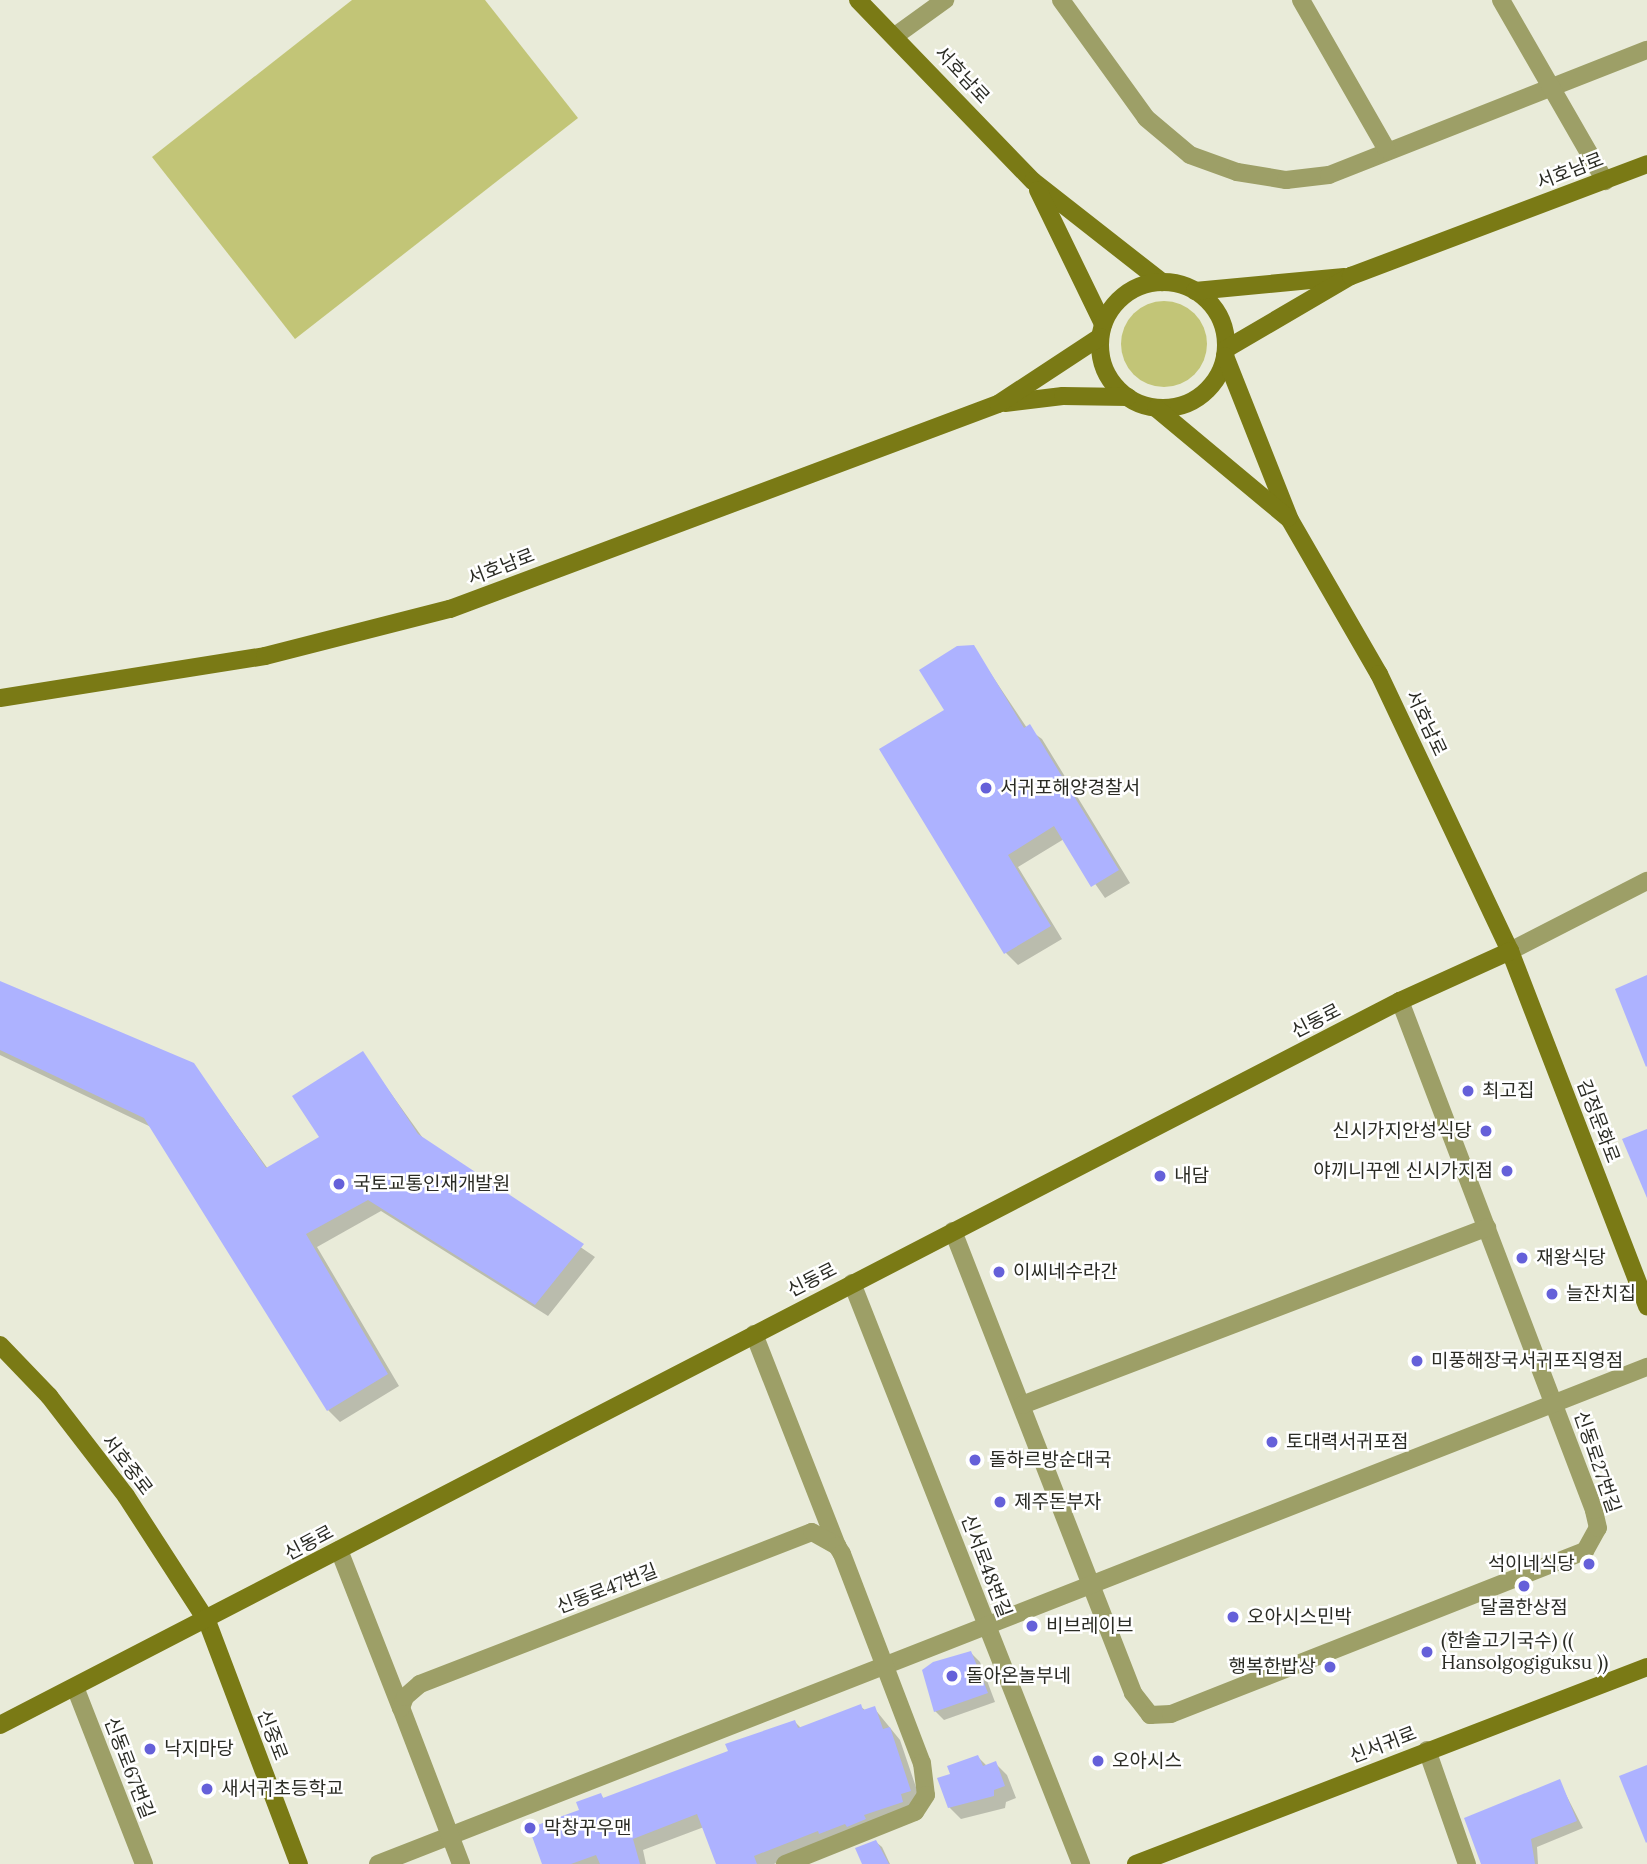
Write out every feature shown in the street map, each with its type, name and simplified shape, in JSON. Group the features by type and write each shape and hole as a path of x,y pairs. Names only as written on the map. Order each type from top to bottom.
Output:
{"street":[{"name":"서호남로","path":"858,0 1032,181"},
{"path":"895,36 945,0"},
{"path":"1060,0 1146,118 1190,155 1237,172 1286,180 1329,175 1387,150 1553,90 1647,50"},
{"path":"1301,0 1387,150"},
{"path":"1501,0 1605,181"},
{"name":"서호남로","path":"1351,276 1647,164"},
{"path":"1032,181 1162,282 1195,290 1351,276"},
{"path":"1032,181 1102,330 1105,371 1128,397"},
{"path":"1156,408 1181,406 1199,397 1218,376 1225,353 1351,276"},
{"path":"998,404 1102,330 1129,292 1162,282"},
{"path":"1195,290 1219,316 1225,353 1290,520"},
{"path":"998,404 1063,396 1128,397 1156,408 1290,520"},
{"name":"서호남로","path":"0,698 265,656 450,609 998,404"},
{"name":"서호남로","path":"1290,520 1379,674 1510,951"},
{"name":"신동로","path":"0,1725 1400,1001 1510,951 1647,881"},
{"name":"김정문화로","path":"1510,951 1643,1283 1647,1306"},
{"name":"신동로27번길","path":"953,1231 1133,1693 1155,1717 1576,1556 1590,1545 1598,1528 1555,1402 1400,1001"},
{"path":"1022,1405 1487,1227"},
{"name":"신서로48번길","path":"852,1283 1081,1864"},
{"path":"754,1334 922,1763 926,1795 915,1812 785,1864"},
{"name":"서호중로","path":"0,1345 49,1396 125,1496 207,1620"},
{"name":"신동로27번길","path":"988,1628 1647,1367"},
{"name":"신동로47번길","path":"401,1708 405,1696 419,1684 812,1532 837,1546"},
{"path":"340,1550 461,1864"},
{"name":"신중로","path":"207,1620 299,1864"},
{"path":"378,1864 988,1628"},
{"name":"신서귀로","path":"1136,1864 1647,1667"},
{"name":"신동로67번길","path":"75,1687 144,1864"},
{"path":"1427,1750 1467,1864"}],"green space":[{"path":"352,0 485,0 578,118 295,339 152,157"},
{"path":"1164,301 1180,305 1194,314 1203,328 1207,344 1203,360 1194,374 1180,383 1164,387 1148,383 1134,374 1125,360 1121,344 1125,328 1134,314 1148,305"}],"building":[{"name":"서귀포해양경찰서","path":"974,645 1024,728 1030,724 1119,870 1091,887 1054,826 1008,855 1051,926 1004,954 879,749 944,710 919,670 957,646"},
{"path":"1647,975 1647,1066 1646,1067 1615,989"},
{"name":"국토교통인재개발원","path":"0,981 194,1063 266,1168 319,1137 292,1096 363,1051 418,1134 584,1244 535,1305 368,1200 306,1234 388,1374 327,1411 144,1118 0,1050"},
{"path":"1647,1129 1647,1198 1622,1139"},
{"name":"돌아온놀부네","path":"971,1651 988,1693 934,1712 922,1670 933,1662"},
{"path":"861,1704 863,1710 875,1706 883,1729 890,1727 911,1791 901,1794 903,1802 864,1815 866,1819 847,1827 845,1824 819,1834 818,1831 754,1856 757,1864 716,1864 697,1814 633,1839 640,1864 600,1864 596,1855 571,1864 542,1864 529,1828 579,1810 576,1802 601,1793 603,1798 728,1751 725,1744 795,1720 798,1728"},
{"path":"978,1755 983,1766 996,1761 1005,1786 994,1790 994,1796 948,1808 937,1778 950,1774 947,1766"},
{"path":"1647,1765 1647,1842 1646,1843 1619,1776"},
{"path":"1560,1779 1577,1821 1531,1839 1535,1864 1481,1864 1464,1818"},
{"path":"876,1840 889,1864 862,1864 855,1848"}],"place":[{"name":"서귀포해양경찰서","path":"986,788"},
{"name":"최고집","path":"1468,1091"},
{"name":"신시가지안성식당","path":"1486,1131"},
{"name":"야끼니꾸엔 신시가지점","path":"1507,1171"},
{"name":"내담","path":"1160,1176"},
{"name":"국토교통인재개발원","path":"339,1184"},
{"name":"재왕식당","path":"1522,1258"},
{"name":"이씨네수라간","path":"999,1272"},
{"name":"늘잔치집","path":"1552,1294"},
{"name":"미풍해장국서귀포직영점","path":"1417,1361"},
{"name":"토대력서귀포점","path":"1272,1442"},
{"name":"돌하르방순대국","path":"975,1460"},
{"name":"제주돈부자","path":"1000,1502"},
{"name":"석이네식당","path":"1589,1564"},
{"name":"달콤한상점","path":"1524,1586"},
{"name":"오아시스민박","path":"1233,1617"},
{"name":"비브레이브","path":"1032,1626"},
{"name":"(한솔고기국수) (( Hansolgogiguksu ))","path":"1427,1652"},
{"name":"행복한밥상","path":"1330,1667"},
{"name":"돌아온놀부네","path":"952,1676"},
{"name":"낙지마당","path":"150,1749"},
{"name":"오아시스","path":"1098,1761"},
{"name":"새서귀초등학교","path":"207,1789"},
{"name":"막창꾸우맨","path":"530,1828"}]}
